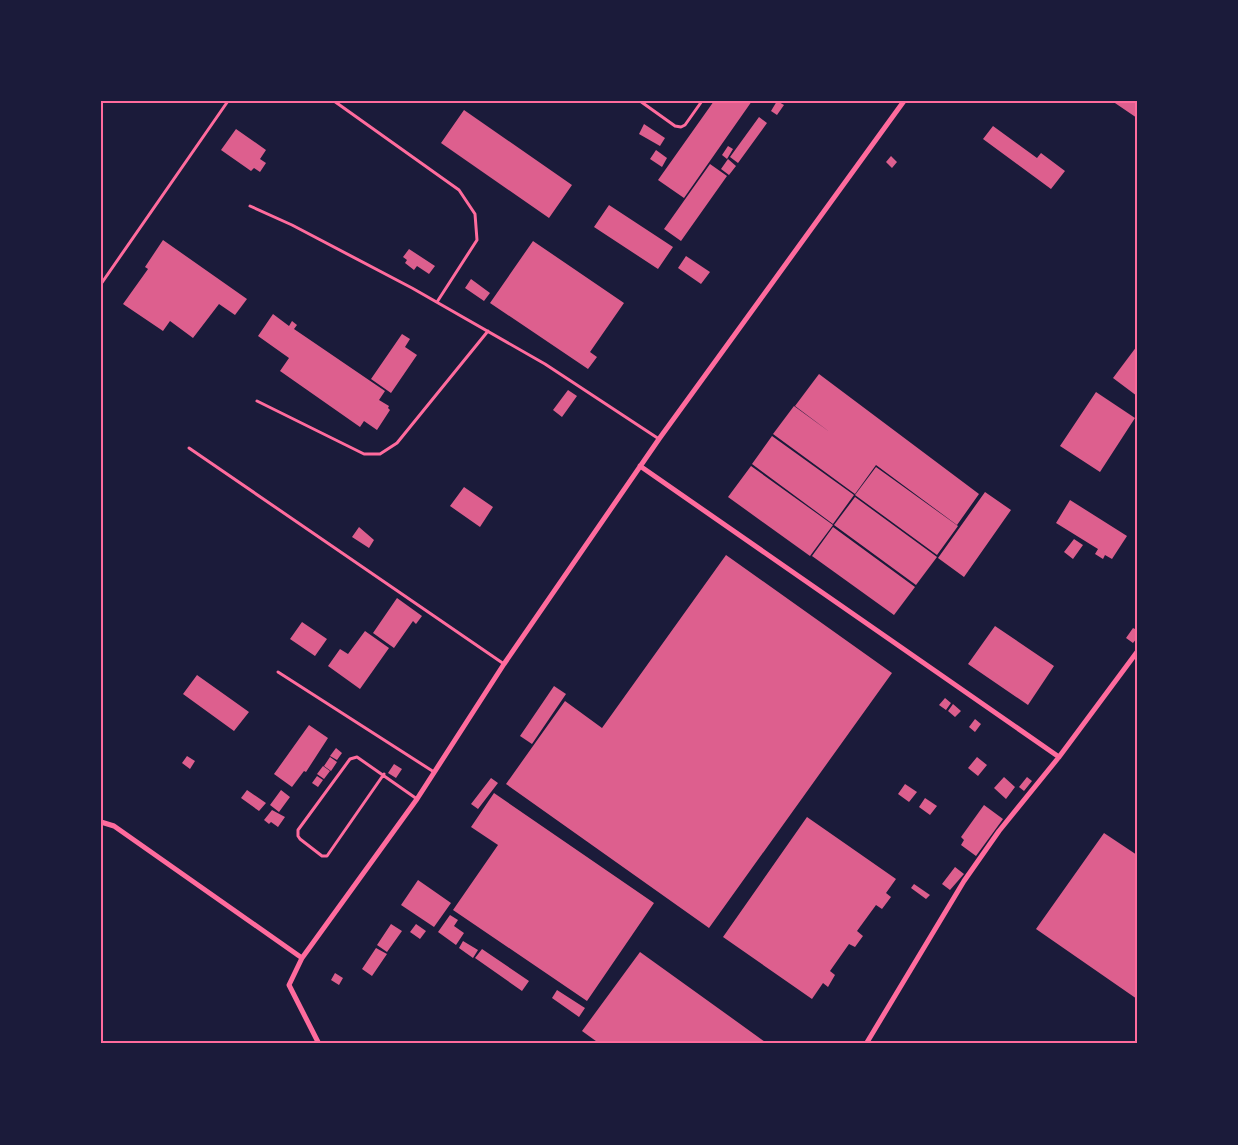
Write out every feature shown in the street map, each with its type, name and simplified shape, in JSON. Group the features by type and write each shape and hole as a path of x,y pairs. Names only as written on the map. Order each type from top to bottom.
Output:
{"street":[{"path":"319,1044 289,985 302,958 417,799 504,664 658,439 904,101"},
{"path":"640,466 1059,757"},
{"path":"866,1044 964,881 1137,652"},
{"path":"101,822 114,826 302,958"}],"lane":[{"path":"101,284 228,101"},
{"path":"334,101 459,190 475,214 477,240 437,302"},
{"path":"640,101 676,126 681,127 685,125 702,101"},
{"path":"250,206 292,225 488,331 545,364 658,439"},
{"path":"257,401 364,454 380,454 397,443 488,331"},
{"path":"189,448 504,664"},
{"path":"278,672 434,772"},
{"path":"384,774 327,856 322,856 300,839 298,830 350,758 357,757 384,774 417,799"}],"building":[{"path":"714,101 752,101 684,198 658,180"},
{"path":"777,101 784,105 777,115 771,111"},
{"path":"1112,101 1137,101 1137,118"},
{"path":"464,110 572,185 549,218 441,143"},
{"path":"759,117 767,123 738,163 730,157"},
{"path":"644,124 665,138 660,146 639,134"},
{"path":"993,126 1037,158 1041,153 1065,171 1051,189 983,139"},
{"path":"236,129 266,150 260,159 266,163 260,172 254,168 251,171 221,150"},
{"path":"728,146 733,149 727,159 722,155"},
{"path":"656,150 667,158 662,167 650,159"},
{"path":"891,156 897,162 892,168 886,162"},
{"path":"728,159 736,166 729,175 721,169"},
{"path":"710,164 727,176 681,241 664,229"},
{"path":"609,205 673,247 658,269 594,227"},
{"path":"163,240 247,299 235,315 219,304 193,338 170,321 163,331 123,304 148,269 145,267"},
{"path":"533,241 624,303 590,352 597,357 588,369 490,303"},
{"path":"409,249 435,266 429,274 417,266 414,270 405,263 407,260 403,257"},
{"path":"686,256 710,272 701,284 678,268"},
{"path":"471,279 490,293 484,301 465,288"},
{"path":"273,314 289,326 292,321 297,325 294,329 385,391 379,400 389,406 390,410 377,430 364,421 360,427 280,371 289,358 258,336"},
{"path":"402,334 410,339 405,347 417,355 391,393 371,379"},
{"path":"1137,346 1137,396 1113,378"},
{"path":"819,374 979,494 957,525 876,465 855,494 773,434 794,406 831,433 795,406"},
{"path":"568,390 577,396 562,417 553,410"},
{"path":"1096,392 1135,418 1100,472 1060,446"},
{"path":"772,436 854,495 833,524 752,464"},
{"path":"751,466 833,525 810,556 728,497"},
{"path":"876,467 958,526 937,555 855,495"},
{"path":"464,487 493,507 480,527 450,506"},
{"path":"985,492 1011,510 964,577 938,558"},
{"path":"855,497 937,557 916,585 834,525"},
{"path":"1070,500 1127,536 1112,559 1105,555 1103,559 1095,554 1098,549 1056,523"},
{"path":"359,527 374,540 369,548 352,537"},
{"path":"833,527 915,587 894,615 812,556"},
{"path":"1074,539 1083,545 1073,559 1064,552"},
{"path":"726,555 892,673 709,928 506,784 565,701 602,728"},
{"path":"397,598 422,616 416,624 413,621 394,648 373,633"},
{"path":"302,622 327,639 315,656 290,639"},
{"path":"995,626 1054,666 1028,705 968,664"},
{"path":"1133,628 1137,630 1137,638 1133,643 1126,638"},
{"path":"365,631 389,648 360,689 328,666 340,649 348,654"},
{"path":"197,675 249,712 234,731 183,694"},
{"path":"554,686 566,694 532,744 520,736"},
{"path":"945,698 951,703 946,710 939,705"},
{"path":"953,704 961,711 955,717 948,711"},
{"path":"975,719 981,724 975,732 969,727"},
{"path":"309,725 328,738 306,772 304,771 292,787 274,774"},
{"path":"336,748 342,753 337,760 330,756"},
{"path":"187,756 195,761 190,769 182,763"},
{"path":"330,757 337,762 331,771 324,766"},
{"path":"977,757 987,765 978,776 968,768"},
{"path":"394,764 402,769 396,778 388,773"},
{"path":"323,766 330,771 324,779 317,774"},
{"path":"317,776 323,780 318,787 312,783"},
{"path":"1004,777 1015,787 1006,799 994,788"},
{"path":"1027,777 1032,781 1024,791 1019,787"},
{"path":"491,778 498,783 478,809 471,804"},
{"path":"905,784 917,792 909,802 898,794"},
{"path":"247,790 266,803 259,811 241,798"},
{"path":"281,790 290,797 279,812 270,805"},
{"path":"494,793 654,903 587,1001 453,910 498,845 471,827"},
{"path":"925,798 937,806 930,815 919,807"},
{"path":"984,805 1003,819 976,856 961,845 964,840 961,837"},
{"path":"272,810 285,817 278,827 264,820"},
{"path":"807,817 896,879 886,893 891,897 882,909 876,905 857,931 863,936 855,947 849,944 830,971 835,975 828,987 823,983 812,999 723,937"},
{"path":"1104,833 1137,855 1137,999 1036,929"},
{"path":"955,867 964,874 950,890 942,884"},
{"path":"418,880 451,903 434,927 401,905"},
{"path":"914,884 930,895 926,899 911,888"},
{"path":"450,915 458,920 454,926 464,933 456,945 438,932"},
{"path":"391,924 402,931 387,952 377,945"},
{"path":"416,924 426,931 420,939 410,932"},
{"path":"463,941 478,950 473,958 459,948"},
{"path":"376,948 387,954 372,976 362,969"},
{"path":"482,949 529,981 522,991 475,958"},
{"path":"640,952 768,1044 600,1044 582,1031"},
{"path":"335,973 343,978 339,985 331,980"},
{"path":"557,990 585,1008 579,1017 552,998"}]}
